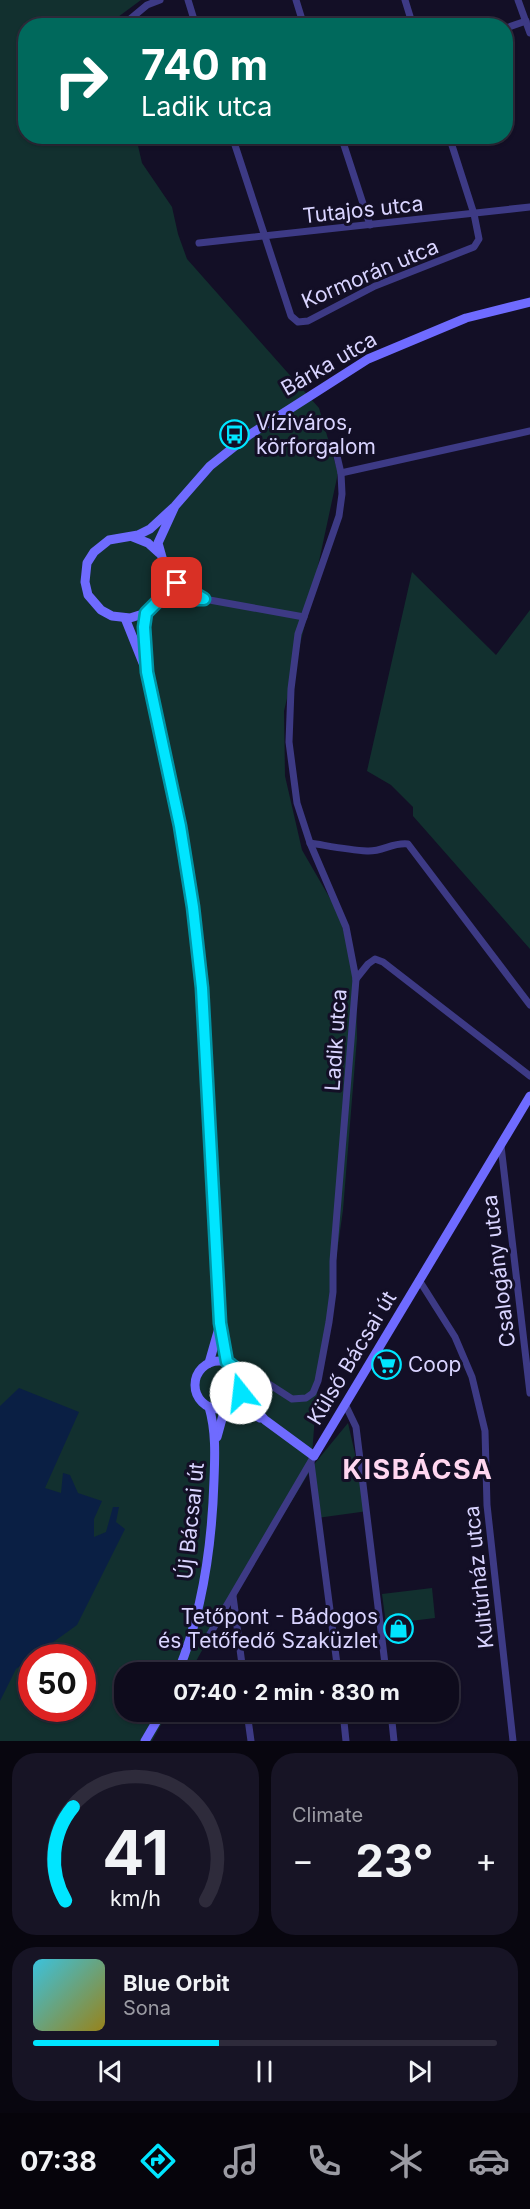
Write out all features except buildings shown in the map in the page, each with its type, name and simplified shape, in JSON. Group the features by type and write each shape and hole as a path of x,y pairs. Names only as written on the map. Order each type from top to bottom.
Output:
{"street":[{"path":"131,18 147,5 160,0"},
{"path":"188,0 194,18"},
{"path":"296,0 302,18"},
{"path":"405,0 411,18"},
{"path":"518,0 530,33"},
{"path":"513,26 526,21"},
{"path":"235,144 265,237"},
{"path":"344,144 370,225"},
{"path":"452,144 474,214"},
{"name":"Tutajos utca","path":"199,243 530,207"},
{"name":"Kormorán utca","path":"265,237 291,316 298,322 308,321 375,286 474,248 479,239 474,214"},
{"name":"Bárka utca","path":"175,506 210,466 249,435 368,359 466,318 530,302"},
{"path":"341,473 530,431"},
{"name":"Ladik utca","path":"242,1377 258,1377 292,1399 306,1398 317,1387 333,1292 333,1261 356,980 346,927 310,843 297,802 289,742 291,689 298,634 339,516 342,494 337,456"},
{"path":"175,506 158,543 167,576 160,599 146,613 136,617 112,616 96,605 86,589 87,563 98,547 109,540 138,535 150,529 175,506"},
{"path":"128,536 145,541 160,555"},
{"path":"167,576 204,599"},
{"path":"160,599 204,599 304,617"},
{"name":"Új Bácsai út","path":"146,613 144,627 147,672 180,826 193,907 202,988 220,1323 227,1362"},
{"name":"Új Bácsai út","path":"125,618 147,672"},
{"path":"310,843 367,851 381,850 398,843 408,844 530,1005"},
{"path":"356,980 368,964 375,959 383,962 530,1076"},
{"name":"Külső Bácsai út","path":"207,1640 530,1095"},
{"name":"Csalogány utca","path":"501,1146 530,1393"},
{"name":"Kultúrház utca","path":"419,1280 455,1337 472,1377 485,1431 487,1505 513,1741"},
{"name":"Új Bácsai út","path":"181,1662 208,1565 213,1508 216,1442 210,1407 203,1403 195,1389 198,1373 209,1363 220,1323"},
{"path":"209,1363 227,1362 238,1370 242,1377 241,1393 265,1420 313,1460 337,1662"},
{"name":"Új Bácsai út","path":"216,1442 229,1406 241,1393"},
{"path":"345,1404 356,1427 385,1662"},
{"path":"210,1407 229,1406 265,1420"},
{"path":"233,1596 242,1662"},
{"path":"145,1741 156,1722"},
{"path":"248,1722 251,1741"},
{"path":"344,1722 346,1741"},
{"path":"392,1722 394,1741"}],"green space":[{"path":"0,0 141,0 119,18 18,18 18,144 138,144 142,163 172,207 187,259 319,408 338,473 284,711 285,776 302,850 339,914 356,978 357,1038 343,1210 316,1402 311,1468 348,1423 368,1511 317,1518 310,1471 196,1662 114,1662 114,1722 162,1722 152,1741 0,1741"},
{"path":"412,572 496,655 530,610 530,949 413,816 413,807 391,785 367,771"},
{"path":"432,1588 435,1618 386,1624 382,1594"}],"water":[{"path":"19,1388 79,1412 45,1488 61,1493 63,1473 70,1475 78,1493 102,1501 94,1519 94,1537 106,1532 113,1507 119,1507 116,1522 125,1529 77,1625 51,1644 18,1644 18,1668 0,1701 0,1406"}],"place":[{"name":"Víziváros, körforgalom","path":"235,435"},
{"name":"Coop","path":"387,1365"},
{"name":"Tetőpont - Bádogos és Tetőfedő Szaküzlet","path":"399,1629"}],"district":[{"name":"KISBÁCSA","path":"418,1470"}],"route":[{"path":"177,583 204,599 160,599 146,613 144,627 147,672 180,826 193,907 202,988 220,1323 223,1350 227,1362 238,1370 242,1377 241,1393"}]}
